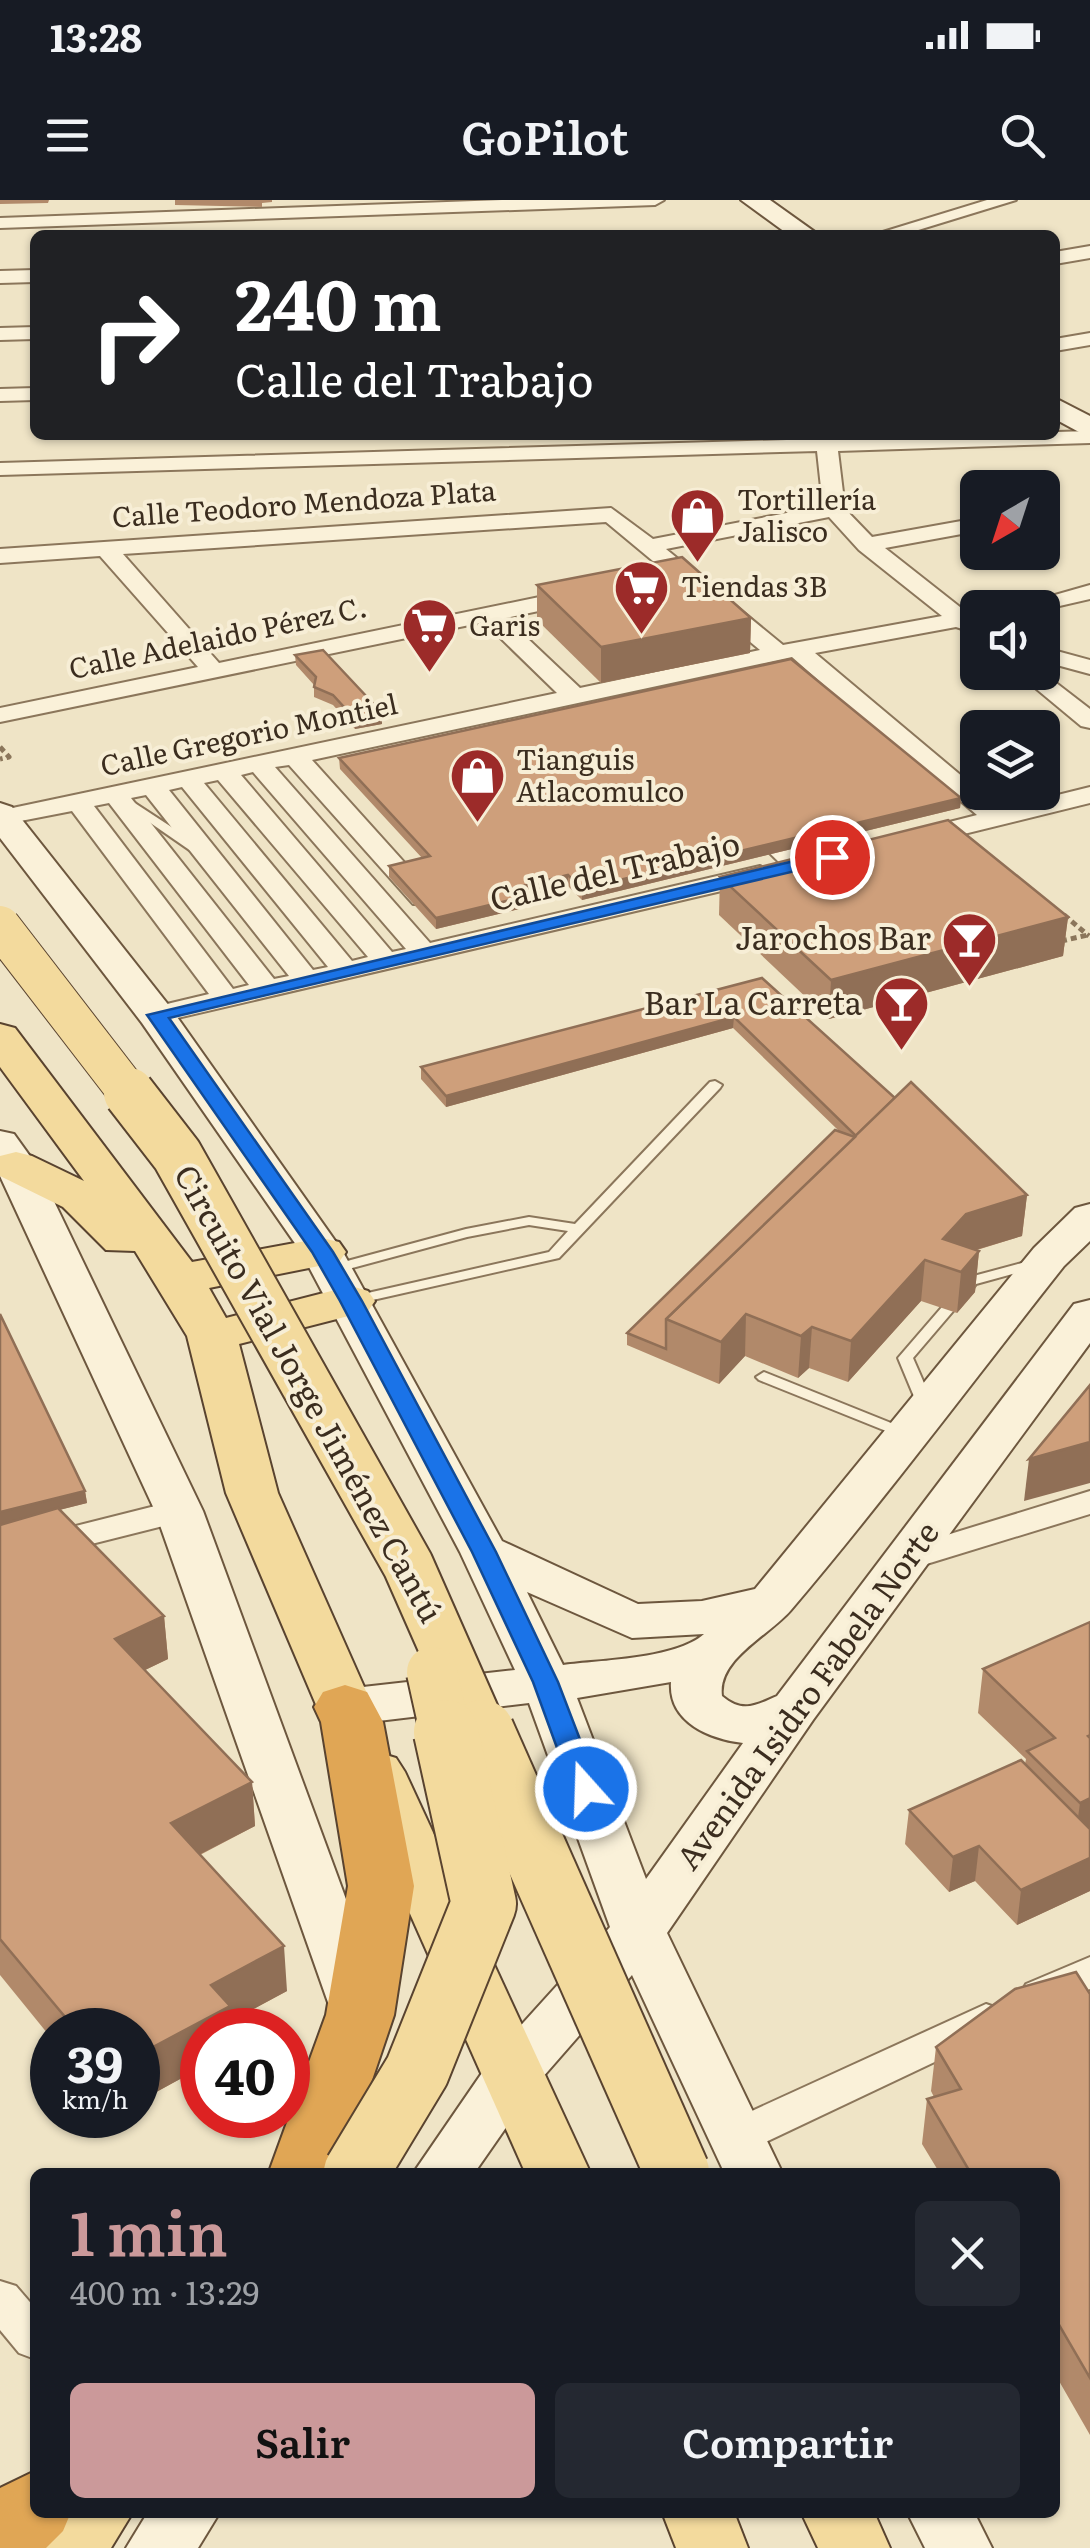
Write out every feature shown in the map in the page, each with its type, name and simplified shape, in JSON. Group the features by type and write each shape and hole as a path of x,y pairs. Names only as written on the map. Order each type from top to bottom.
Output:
{"highway":[{"path":"306,2168 360,2015 380,1886 348,1714"},
{"path":"0,2541 30,2511"}],"main road":[{"name":"Circuito Vial Jorge Jiménez Cantú","path":"0,926 177,1155 408,1565 675,2168"},
{"name":"Circuito Vial Jorge Jiménez Cantú","path":"0,1037 180,1279 212,1336 252,1493 348,1714 515,2070 556,2168"},
{"path":"8,1154 79,1198 146,1261 180,1279 334,1274"},
{"path":"212,1336 334,1274"},
{"path":"358,2168 417,2071 484,1904 408,1565"},
{"path":"67,2548 91,2518"},
{"path":"700,2518 712,2548"},
{"path":"841,2518 854,2548"}],"street":[{"path":"97,228 99,200"},
{"path":"0,222 97,228 353,206 655,200"},
{"path":"753,200 798,230"},
{"path":"900,230 1007,200"},
{"path":"1060,257 1090,252"},
{"path":"0,276 30,276"},
{"path":"0,334 30,333"},
{"path":"1060,344 1087,341"},
{"path":"0,396 30,394"},
{"path":"1060,410 1090,433"},
{"path":"1060,434 1090,433"},
{"path":"368,440 368,458"},
{"path":"0,469 885,440"},
{"path":"827,442 834,510 867,545 960,613"},
{"path":"649,546 834,510"},
{"name":"Calle Teodoro Mendoza Plata","path":"0,556 104,546 611,515 649,546"},
{"path":"867,545 960,527"},
{"path":"104,546 211,668"},
{"path":"649,546 773,662 896,764 973,814"},
{"path":"645,583 684,575"},
{"name":"Calle Adelaido Pérez C.","path":"0,715 211,668 606,590"},
{"path":"1060,599 1090,592"},
{"path":"489,614 574,708"},
{"name":"Calle Gregorio Montiel","path":"2,816 295,756 341,760 718,679 773,662 960,624"},
{"path":"1060,659 1090,667"},
{"path":"773,662 866,708 924,758 973,814"},
{"path":"1051,690 1090,721"},
{"path":"866,708 796,719 889,794"},
{"path":"341,760 387,757 429,748 490,726 503,740"},
{"path":"295,756 463,944"},
{"path":"848,763 896,764 924,758"},
{"path":"260,764 424,953"},
{"path":"224,771 386,962"},
{"path":"188,779 346,971"},
{"path":"152,786 307,980"},
{"path":"789,857 730,801 797,786"},
{"path":"115,794 267,990"},
{"path":"764,794 823,849"},
{"name":"Calle del Trabajo","path":"156,1015 463,944 487,921 584,914 613,898 684,881 973,814 1090,795"},
{"path":"78,802 227,999"},
{"name":"Circuito Vial Jorge Jiménez Cantú","path":"2,816 156,1015 334,1274 484,1552 546,1682 638,1931 743,2155"},
{"path":"131,872 354,822"},
{"path":"173,927 402,876"},
{"path":"560,888 584,914"},
{"path":"487,921 613,898"},
{"path":"8,1154 178,1511 360,2015"},
{"path":"795,1708 757,1725 740,1726 710,1714 696,1696 696,1681 712,1654 771,1602 1046,1260 1090,1216"},
{"name":"Avenida Isidro Fabela Norte","path":"446,2168 515,2070 638,1931 795,1708 1090,1313"},
{"path":"907,1559 1090,1502"},
{"path":"0,1556 178,1511"},
{"path":"484,1552 632,1621 702,1618 771,1602"},
{"path":"348,1714 546,1682 640,1673 712,1654"},
{"path":"743,2155 1090,1972"},
{"path":"0,2299 30,2334"},
{"path":"158,2548 183,2518"},
{"path":"942,2518 958,2548"}],"lane":[{"path":"115,794 207,856"},
{"path":"115,794 267,990"},
{"path":"334,1274 554,1255 574,1228 715,1085"},
{"path":"334,1274 466,1233 530,1221 574,1228"},
{"path":"965,1289 971,1281 1046,1260"},
{"path":"764,1377 917,1421 905,1358 947,1310"}],"path":[{"path":"1062,914 1089,936"},
{"path":"1049,931 1062,942 1089,936"}],"building":[{"path":"682,557 751,618 601,647 537,585"},
{"path":"323,650 382,713 355,719 333,695 314,687 316,677 295,655"},
{"path":"791,659 960,798 582,889 568,875 510,889 518,898 436,918 389,866 430,856 339,758"},
{"path":"948,820 1068,917 831,980 720,877"},
{"path":"762,978 895,1098 856,1136 734,1017 446,1096 421,1067"},
{"path":"911,1082 1027,1195 966,1214 943,1239 979,1251 961,1272 925,1260 851,1341 812,1327 801,1336 746,1314 721,1342 666,1319"},
{"path":"835,1130 855,1137 666,1319 666,1349 627,1333"},
{"path":"0,1314 85,1491 0,1512"},
{"path":"1090,1385 1090,1442 1029,1459"},
{"path":"58,1508 164,1616 115,1639 252,1782 171,1823 284,1946 211,1985 230,2006 180,2008 180,2033 160,2043 160,2008 58,2008 0,1939 0,1525"},
{"path":"1090,1622 1090,1798 1080,1803 1027,1751 1055,1738 983,1669"},
{"path":"1021,1760 1090,1829 1090,1858 1021,1890 979,1846 953,1857 909,1810"},
{"path":"1076,1972 1090,1994 1090,2378 1060,2327 1060,2168 968,2168 927,2099 961,2089 936,2047 1015,1989"}],"place":[{"name":"Tortillería Jalisco","path":"698,565"},
{"name":"Tiendas 3B","path":"642,636"},
{"name":"Garis","path":"430,675"},
{"name":"Tianguis Atlacomulco","path":"477,825"},
{"name":"Jarochos Bar","path":"970,988"},
{"name":"Bar La Carreta","path":"901,1053"}],"route":[{"path":"586,1789 546,1682 484,1552 351,1301 322,1252 156,1015 832,857"}]}
